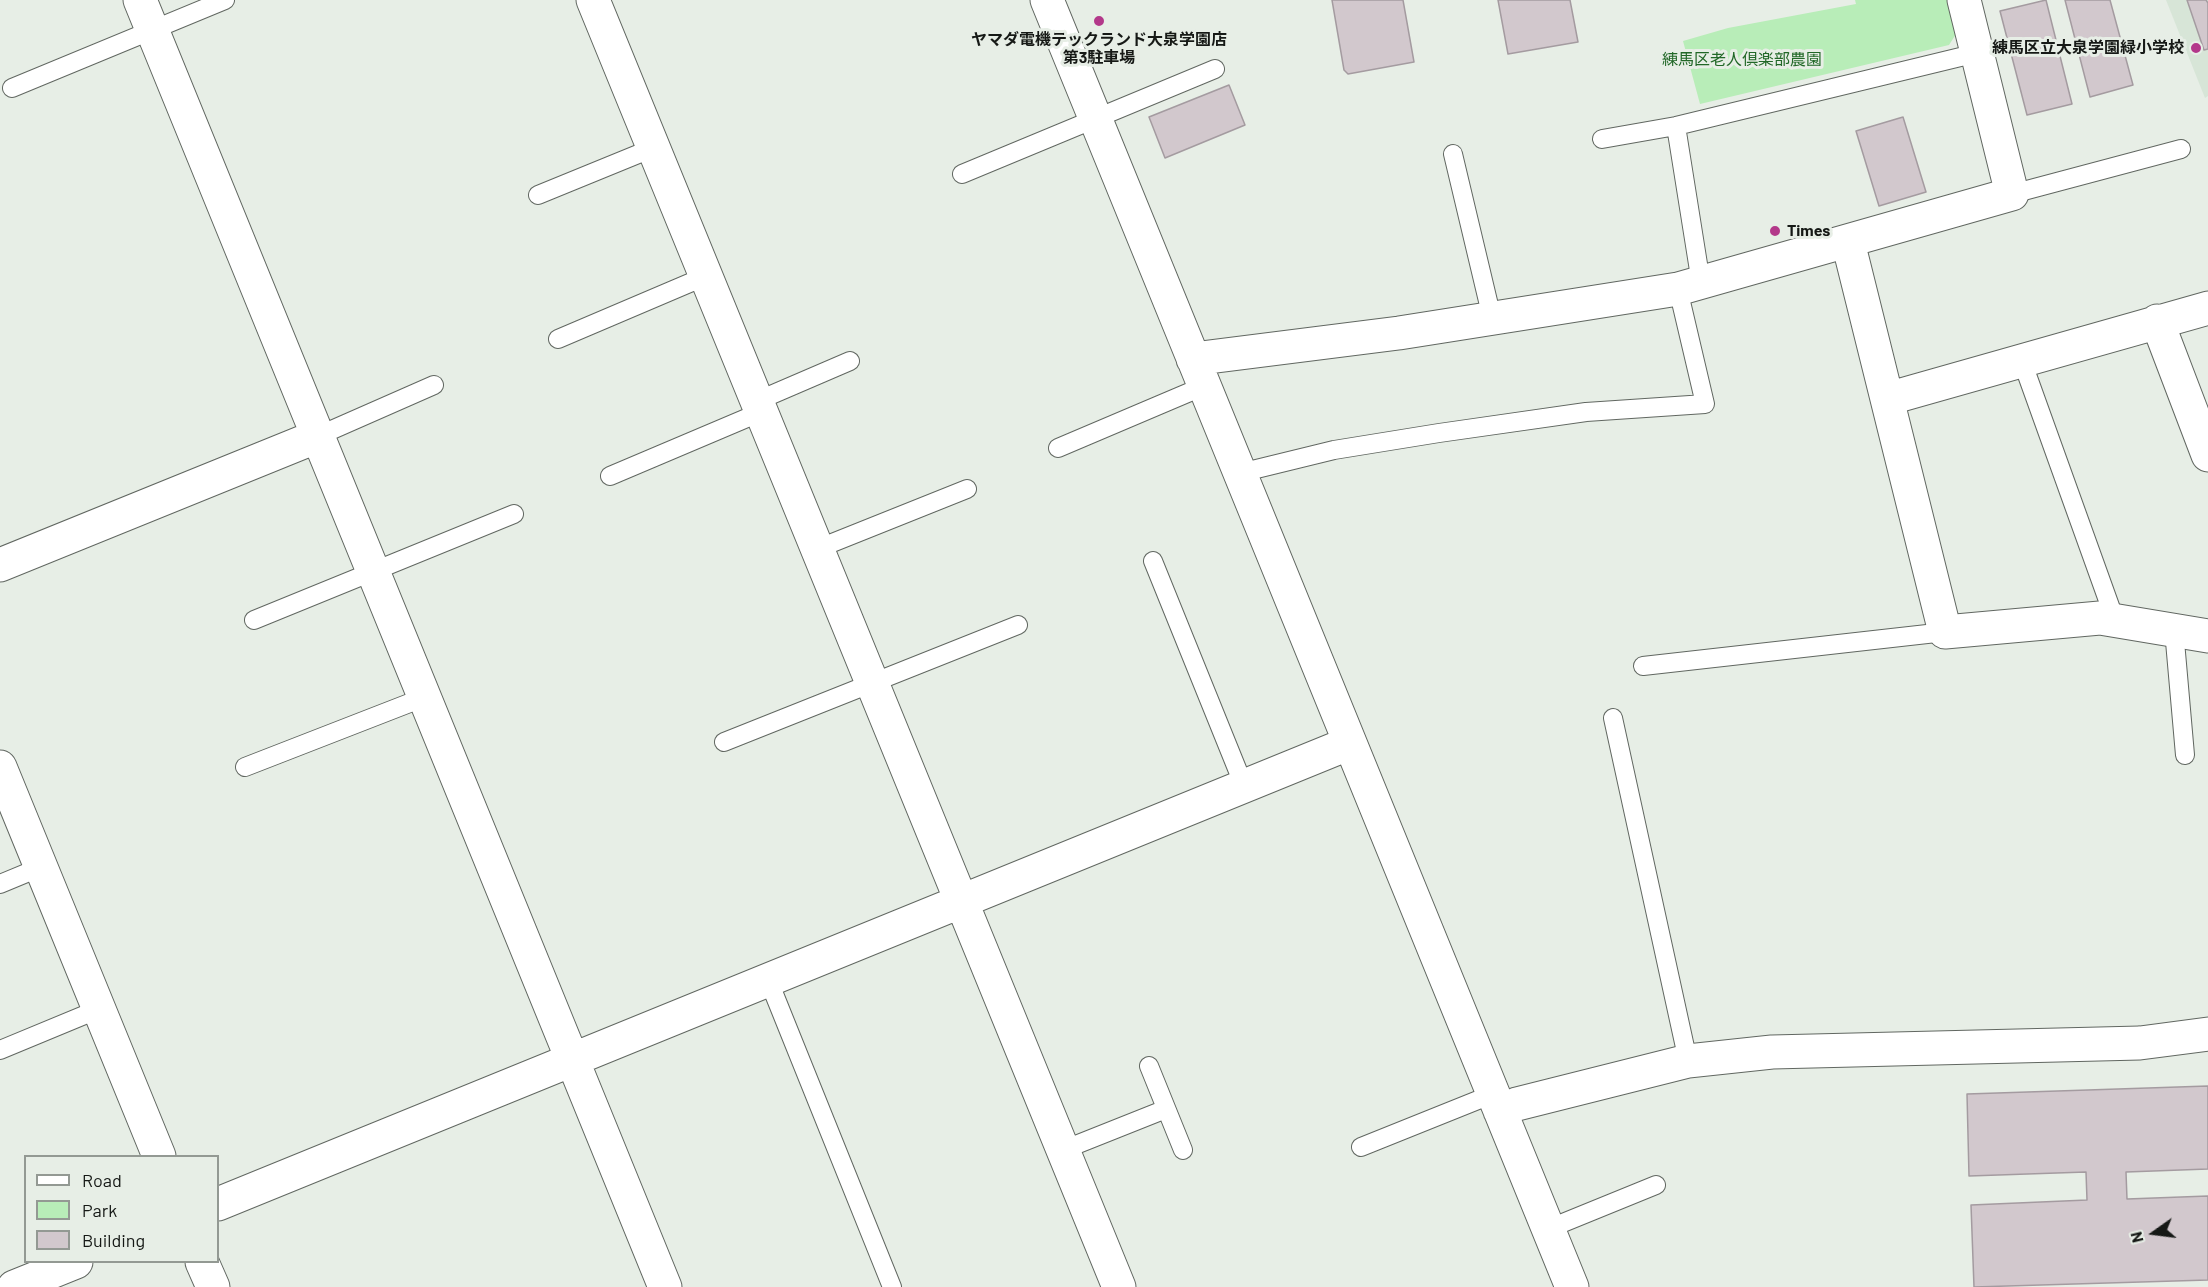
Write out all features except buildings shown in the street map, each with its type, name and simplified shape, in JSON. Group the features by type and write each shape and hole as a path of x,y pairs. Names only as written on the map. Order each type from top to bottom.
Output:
{"street":[{"path":"140,0 665,1287"},
{"path":"1047,0 1572,1287"},
{"path":"1198,373 1399,333 1689,286 2012,194 1964,0"},
{"path":"599,2 653,148 1119,1287"},
{"path":"1848,242 1945,632 2100,618 2208,636"},
{"path":"1887,399 2208,308"},
{"path":"2157,321 2208,455"},
{"path":"0,565 318,436"},
{"path":"219,1204 1350,743"},
{"path":"0,767 159,1155"},
{"path":"1497,1102 1517,1104 1688,1061 1772,1052 2140,1042 2208,1034"},
{"path":"14,1287 74,1263"},
{"path":"202,1263 213,1287"}],"lane":[{"path":"12,88 225,0"},
{"path":"1602,139 1676,126 1977,53"},
{"path":"962,174 1215,69"},
{"path":"1240,473 1334,450 1439,433 1586,412 1705,404 1689,286 1676,126"},
{"path":"538,195 653,148"},
{"path":"2012,194 2181,149"},
{"path":"1453,154 1492,318"},
{"path":"558,339 706,276"},
{"path":"610,476 850,361"},
{"path":"2022,361 2115,620"},
{"path":"1058,448 1198,373"},
{"path":"318,436 434,385"},
{"path":"817,549 967,489"},
{"path":"254,620 514,514"},
{"path":"1153,561 1244,786"},
{"path":"724,742 1018,626"},
{"path":"2174,630 2185,755"},
{"path":"1643,666 1945,632"},
{"path":"245,767 425,697"},
{"path":"1613,718 1688,1061"},
{"path":"0,884 41,867"},
{"path":"768,979 892,1287"},
{"path":"0,1050 99,1009"},
{"path":"1149,1066 1183,1150"},
{"path":"1361,1147 1497,1102"},
{"path":"1063,1150 1166,1109"},
{"path":"1548,1228 1656,1185"}],"shaded area":[{"name":"練馬区立大泉学園緑小学校","path":"2166,0 2208,0 2208,96 2205,98"}],"green space":[{"name":"練馬区老人倶楽部農園","path":"1855,0 1950,0 1958,31 1949,45 1700,104 1683,41 1728,28 1856,4"}],"place":[{"name":"ヤマダ電機テックランド大泉学園店 第3駐車場","path":"1099,21"},
{"name":"練馬区立大泉学園緑小学校","path":"2196,48"},
{"name":"Times","path":"1775,231"}]}
